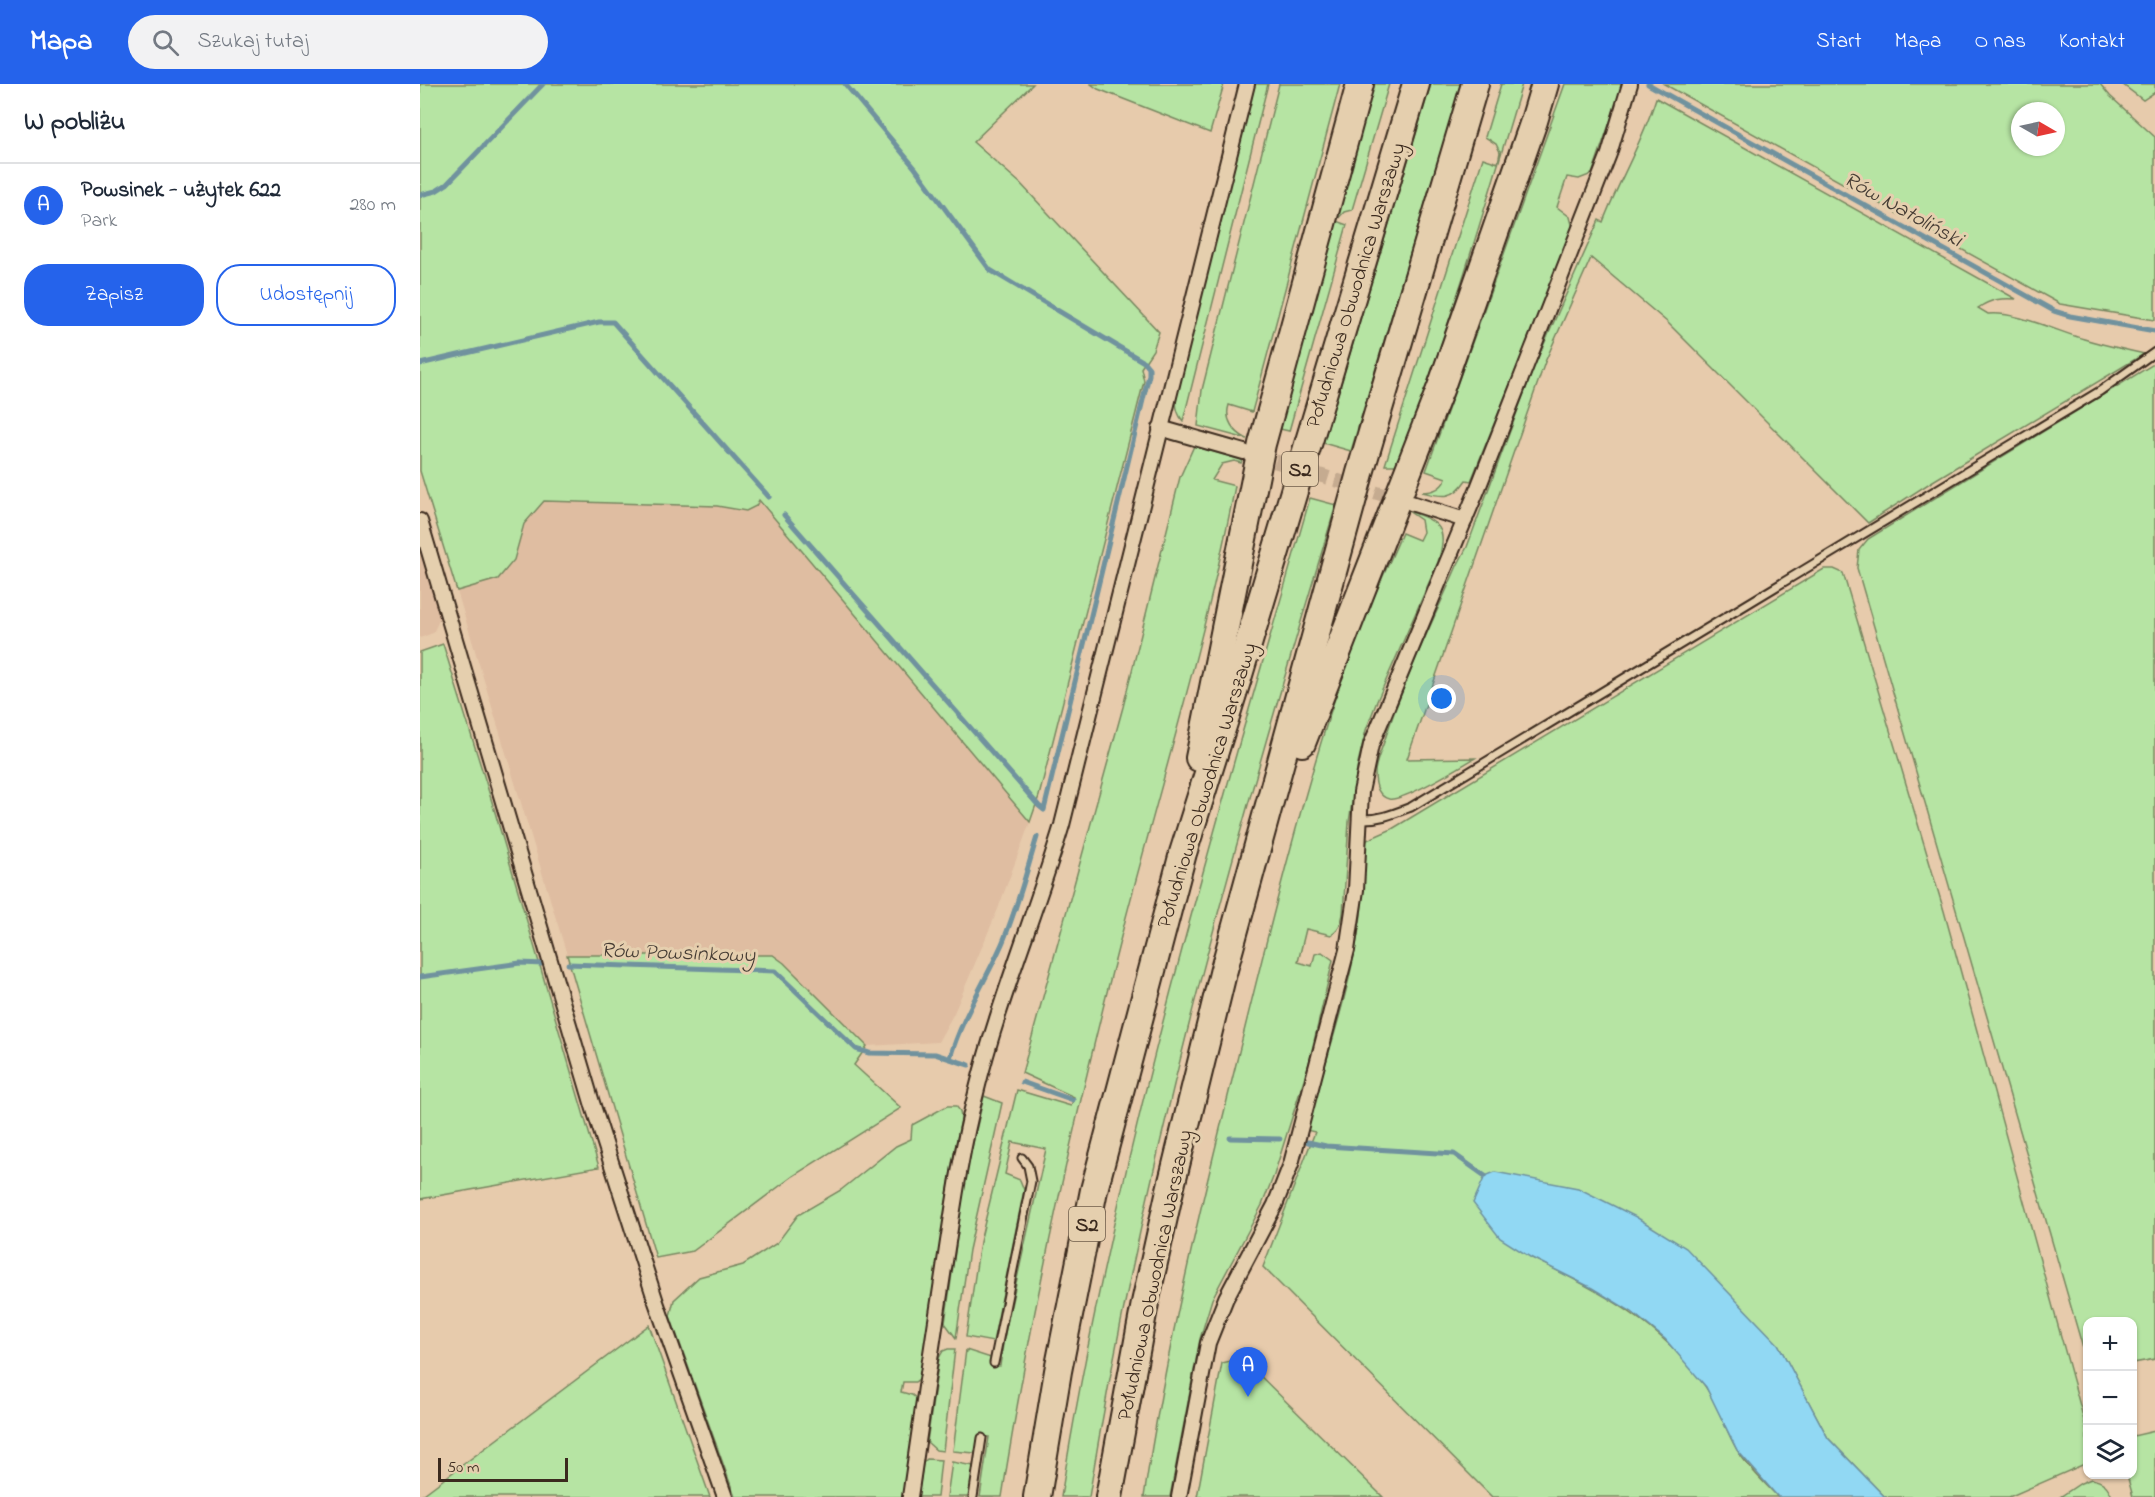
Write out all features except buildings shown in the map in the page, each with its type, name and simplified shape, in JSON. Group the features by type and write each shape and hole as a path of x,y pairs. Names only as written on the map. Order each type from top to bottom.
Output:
{"highway":[{"path":"1183,853 1202,740 1259,460 1360,84"},
{"name":"Południowa Obwodnica Warszawy","path":"1037,1497 1058,1371 1094,1190 1183,853 1235,689 1416,84"},
{"name":"Południowa Obwodnica Warszawy","path":"1109,1497 1145,1302 1223,973 1360,473 1476,84"},
{"path":"1257,851 1304,738 1441,387 1545,84"}],"street":[{"path":"910,1497 952,1216 972,1111 996,1020 1062,825 1247,84"},
{"path":"1179,1497 1208,1343 1226,1298 1275,1205 1291,1164 1350,941 1356,890 1361,792 1371,745 1465,520 1609,154 1630,87"},
{"path":"1160,428 1244,452"},
{"path":"1411,503 1465,520"},
{"path":"420,521 593,1106 656,1302 725,1497"}],"lane":[{"path":"1360,819 1373,820 1387,817 1411,807 2079,403 2155,352"},
{"path":"994,1363 1031,1181 1028,1166 1022,1158"},
{"path":"973,1497 982,1438"}],"shaded area":[{"path":"759,499 1030,822 998,909 954,1013 938,1042 867,1046 784,963 773,955 567,955 457,591 498,579 514,560 524,524 544,501 717,506 746,511"},
{"path":"420,551 441,616 433,633 420,638"}],"green space":[{"path":"420,84 1033,84 973,142 1020,183 1159,332 1153,350 1141,368 1144,381 1039,796 1030,822 759,500 756,506 746,511 717,506 544,501 524,524 514,560 498,579 457,591 420,471"},
{"path":"1091,84 1224,84 1210,133 1098,89"},
{"path":"1255,84 1268,84 1183,421 1177,408 1177,393"},
{"path":"1279,84 1340,84 1252,412 1229,405 1228,416 1231,425 1247,439 1198,426 1202,390"},
{"path":"1372,84 1389,84 1352,210 1344,212 1336,221 1347,225 1289,431 1280,429"},
{"path":"1431,84 1461,84 1351,451 1323,443"},
{"path":"1501,84 1522,84 1464,276 1432,371 1397,465 1385,465 1483,158 1498,163 1500,152 1496,144 1485,137"},
{"path":"1565,84 1623,84 1592,174 1579,179 1567,177 1557,207 1570,217 1573,228 1471,481 1466,480 1452,494 1442,496 1422,492 1437,489 1446,478 1426,471"},
{"path":"1664,84 2100,84 2155,137 2155,320 2060,304"},
{"path":"2122,84 2155,84 2155,92 2143,100"},
{"path":"1656,98 2016,299 1996,300 1978,308 1988,314 2023,318 2091,341 2144,354 1933,481 1868,523 1667,322 1591,258 1545,362 1407,759 1475,758 1432,783 1406,795 1389,799 1378,789 1375,769 1401,695 1428,630 1467,547 1533,369 1599,220 1603,222"},
{"path":"2155,363 2155,1359 2137,1362 2137,1317 2083,1317 2083,1348 1857,568 1859,550 1868,539"},
{"path":"1194,446 1242,460 1241,463 1234,461 1222,464 1212,480 1235,486 1224,541 1184,704 1125,921 1072,1136 1027,1352 1002,1497 980,1497 989,1437 980,1437 975,1453 953,1451 966,1350 991,1358 991,1365 1000,1366 1004,1337 1046,1149 1012,1142 1005,1174 1020,1180 1024,1190 993,1342 966,1337 980,1242 1017,1090 1071,1106 1074,1097 1022,1073 1123,707 1180,477"},
{"path":"1310,498 1336,505 1263,750 1165,1121 1111,1371 1089,1497 1061,1497 1083,1370 1138,1119 1204,870"},
{"path":"1408,511 1435,523 1442,534 1441,550 1438,562 1366,730 1358,763 1349,822 1341,923 1331,935 1306,929 1298,962 1312,966 1315,954 1322,952 1333,960 1309,1063 1274,1175 1262,1205 1212,1299 1200,1339 1170,1497 1144,1497 1185,1277 1287,862 1314,764 1358,634 1402,533 1419,540 1423,532 1421,520"},
{"path":"1824,569 1834,569 1843,573 1944,911 2083,1416 2083,1465 2009,1497 1885,1497 1828,1438 1778,1344 1530,1257 1604,1296 1647,1325 1668,1343 1705,1386 1740,1455 1778,1497 1492,1497 1263,1267 1315,1132 1306,1130 1356,948 1361,912 1363,860 1367,840 1392,829"},
{"path":"443,644 599,1167 420,1199 420,652"},
{"path":"567,955 773,955 784,963 867,1046 854,1065 901,1108 793,1176 693,1251 656,1258"},
{"path":"984,1096 1002,1103 969,1250 956,1338 945,1323 966,1173"},
{"path":"947,1106 956,1106 960,1111 961,1119 952,1164 920,1378 915,1382 903,1382 901,1392 917,1399 903,1497 735,1497 670,1316 674,1300 699,1277 743,1265 777,1243 798,1215 841,1190 896,1146 911,1139 912,1125"},
{"path":"649,1325 710,1497 420,1497"},
{"path":"955,1349 943,1451 936,1450 927,1442 939,1358 943,1351"},
{"path":"1242,1358 1383,1497 1197,1497 1222,1363"},
{"path":"2155,1431 2155,1497 2133,1497 2128,1479 2137,1479 2137,1435"},
{"path":"927,1459 941,1460 937,1497 918,1497 923,1463"},
{"path":"952,1462 974,1466 970,1497 947,1497"},
{"path":"2091,1479 2099,1481 2109,1489 2112,1497 2060,1497"}],"water":[{"path":"1495,1172 1578,1188 1636,1217 1686,1248 1778,1344 1828,1438 1885,1497 1778,1497 1737,1450 1706,1387 1665,1339 1632,1312 1592,1288 1530,1257 1500,1238 1473,1203 1485,1176"}],"waterway":[{"path":"420,195 436,191 447,184 543,84"},
{"path":"784,515 1044,810 1149,368 1144,362 990,270 915,168 845,84"},
{"name":"Rów Natoliński","path":"1648,84 2054,311 2155,331"},
{"path":"420,364 599,322 613,322 769,497"},
{"path":"950,1058 967,1014 1007,931 1037,837"},
{"name":"Rów Powsinkowy","path":"420,977 520,963 544,964"},
{"name":"Rów Powsinkowy","path":"568,964 775,971 856,1049 869,1053 935,1054 969,1065"},
{"name":"Rów Powsinkowy","path":"1022,1082 1073,1100"},
{"name":"Rów Powsinkowy","path":"1230,1138 1280,1139"},
{"name":"Rów Powsinkowy","path":"1308,1142 1326,1146 1454,1154 1485,1176"}],"tunnel":[{"path":"1255,455 1403,501"}],"place":[{"name":"Powsinek - użytek 622","path":"1248,1397"}]}
